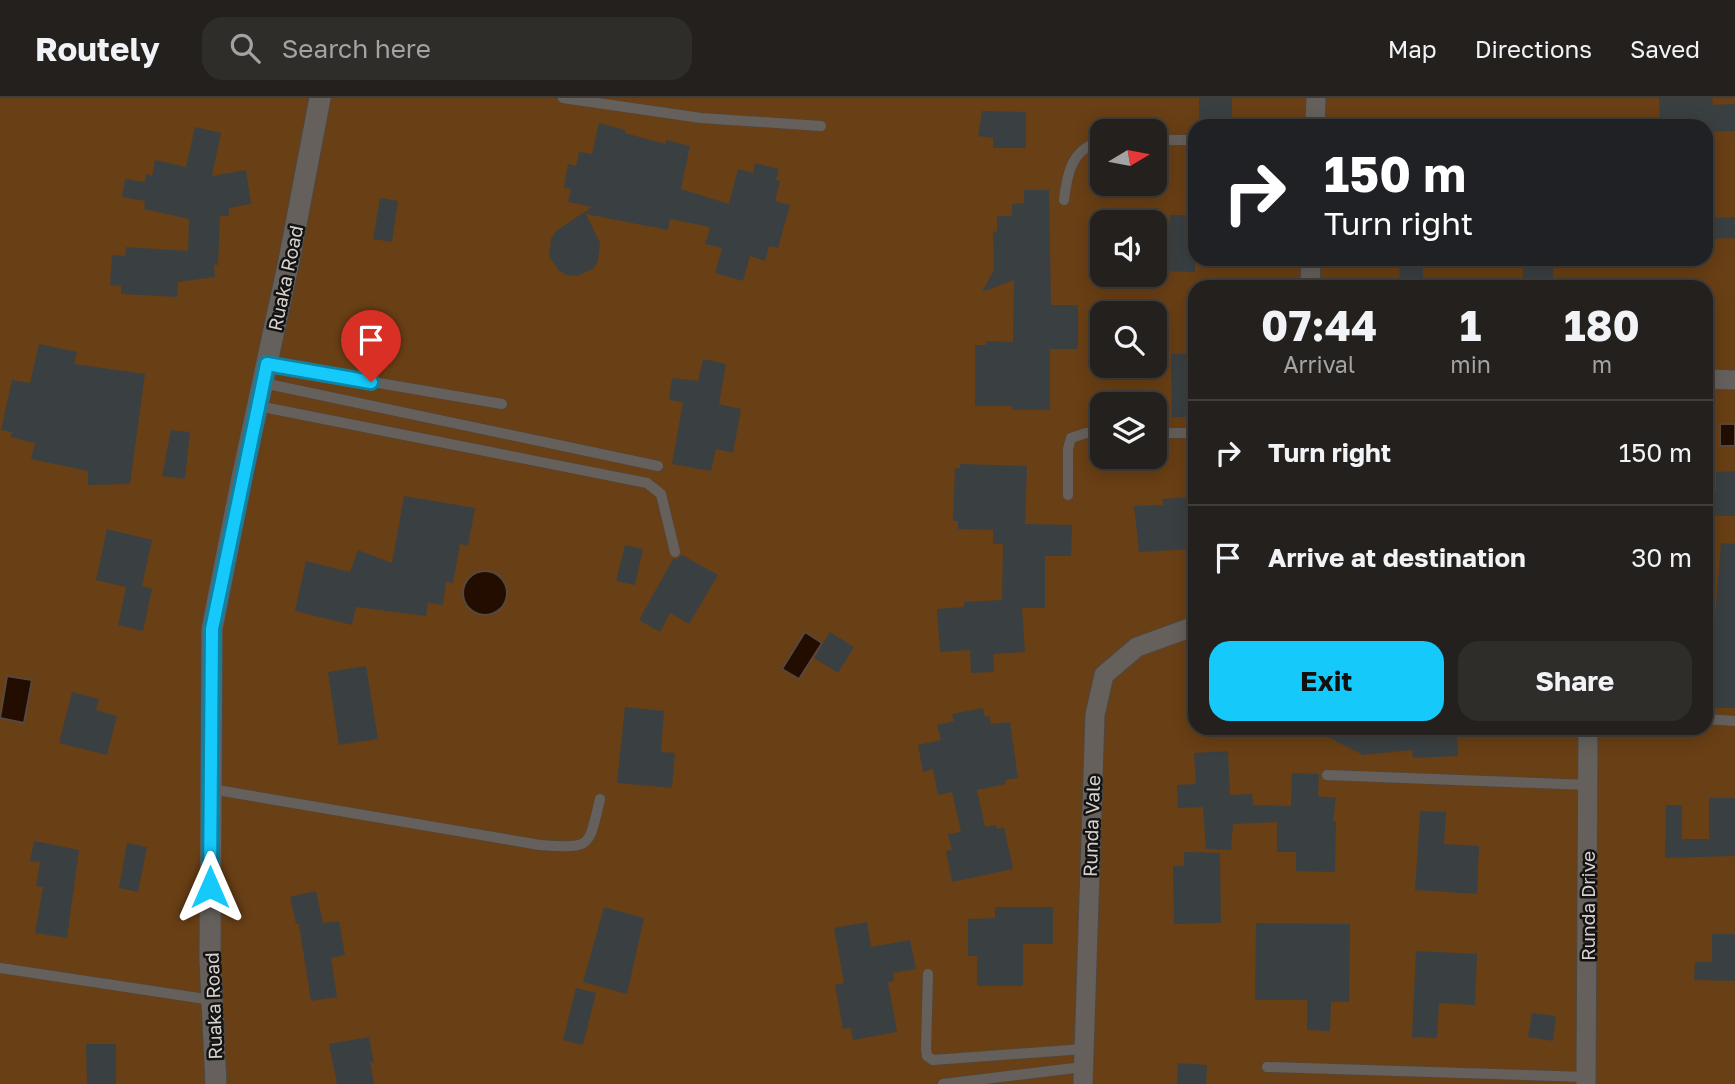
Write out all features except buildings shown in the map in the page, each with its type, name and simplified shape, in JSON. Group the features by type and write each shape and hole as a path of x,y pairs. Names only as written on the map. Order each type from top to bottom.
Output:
{"street":[{"name":"Ruaka Road","path":"216,1084 210,960 212,629 289,261 320,98"},
{"path":"1315,119 1316,98"},
{"path":"1713,379 1735,380"},
{"name":"Runda Vale","path":"1083,1067 1096,715 1104,675 1138,647 1188,629"},
{"name":"Runda Drive","path":"1586,1081 1588,735"}],"lane":[{"path":"563,98 701,118 821,126"},
{"path":"1167,140 1188,140"},
{"path":"1064,200 1072,161 1090,145"},
{"path":"265,373 502,404"},
{"path":"265,373 658,466"},
{"path":"257,406 647,483 661,494 675,552"},
{"path":"1068,495 1068,449 1071,438 1090,433"},
{"path":"1167,433 1188,433"},
{"path":"1713,719 1735,720"},
{"path":"1327,775 1588,785"},
{"path":"211,789 540,845 578,847 592,832 600,799"},
{"path":"0,968 212,1000"},
{"path":"928,974 926,1049 927,1056 933,1060 1083,1067"},
{"path":"943,1084 1083,1067"},
{"path":"1268,1067 1586,1081"}],"shaded area":[{"path":"0,98 1735,98 1735,1084 0,1084"},
{"path":"1720,424 1735,424 1735,446 1720,446"},
{"path":"485,571 501,577 507,593 501,609 485,615 469,609 463,593 469,577"},
{"path":"805,632 822,643 799,679 782,669"},
{"path":"7,676 32,680 24,723 0,718"}],"route":[{"path":"210,887 212,629 267,364 371,382"}]}
